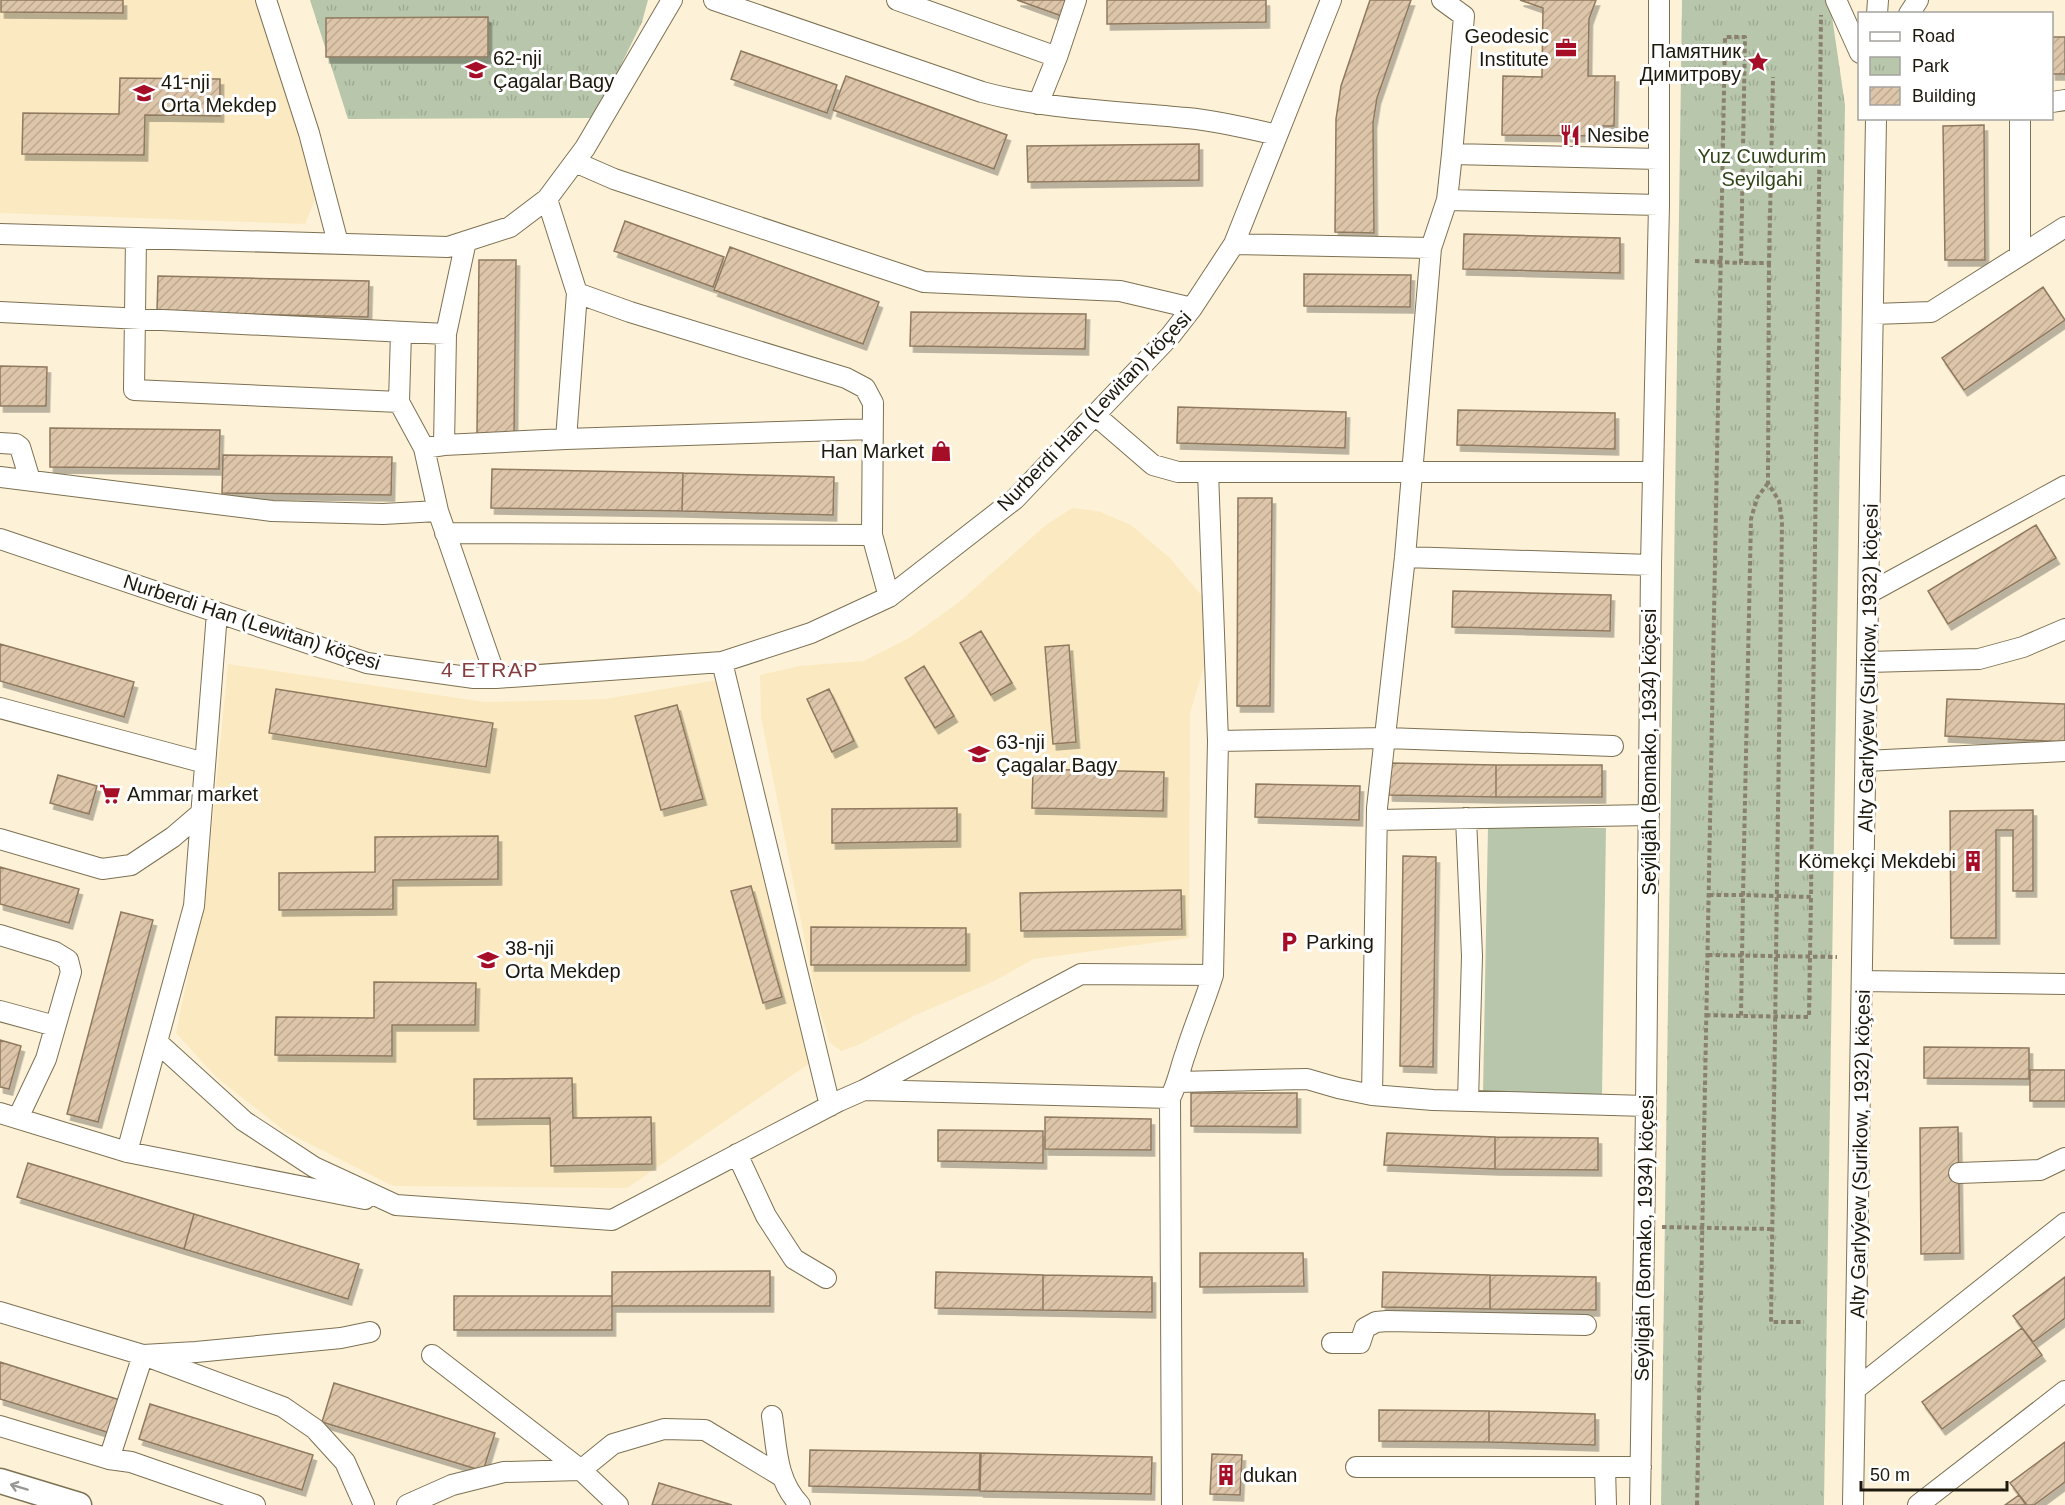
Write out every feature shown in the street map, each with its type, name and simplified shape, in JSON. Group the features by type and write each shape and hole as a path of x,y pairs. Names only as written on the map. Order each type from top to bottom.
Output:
{"main road":[{"path":"0,1481 79,1505"}],"street":[{"path":"266,0 309,134 338,243"},
{"path":"0,234 448,247 510,226 547,199 575,162 672,0"},
{"path":"714,0 982,92 1038,105 1189,118 1233,124 1277,135"},
{"path":"897,0 1057,57"},
{"path":"1038,105 1076,0"},
{"name":"Nurberdi Han (Lewitan) köçesi","path":"0,539 367,663 474,678 722,662 811,633 889,597 1015,499 1172,335 1234,244 1331,0"},
{"path":"1372,1095 1377,820 1405,557 1431,248 1447,200 1464,16 1442,0"},
{"name":"Seýilgäh (Bomako, 1934) köçesi","path":"1640,1505 1651,565 1659,205 1659,0"},
{"path":"1828,6 1858,50"},
{"name":"Alty Garlyýew (Surikow, 1932) köçesi","path":"1853,1505 1857,1388 1876,120"},
{"path":"2020,120 2020,255"},
{"path":"1452,154 1659,159"},
{"path":"575,162 614,178 924,282 1120,291 1192,308"},
{"path":"547,199 577,293 566,439"},
{"path":"1447,200 1659,205"},
{"path":"1874,314 1931,312 2065,227"},
{"path":"136,238 134,390 399,402"},
{"path":"444,444 446,334 466,241"},
{"path":"1234,244 1431,248"},
{"path":"577,293 630,312 846,378 865,388 873,403 872,535 889,597"},
{"path":"0,312 446,334"},
{"path":"401,332 399,402 424,448 438,512 496,678"},
{"path":"1095,415 1153,465 1178,472 1653,472"},
{"path":"424,448 444,444 872,429"},
{"path":"0,443 15,444 20,447 30,480"},
{"path":"1172,1505 1174,1090 1213,975 1218,741 1208,472"},
{"path":"0,477 272,511 383,514 438,512"},
{"path":"1869,593 2065,486"},
{"path":"445,533 872,535"},
{"path":"1405,557 1651,565"},
{"path":"127,1152 194,906 217,613"},
{"path":"1868,663 1979,659 2023,647 2065,629"},
{"path":"722,662 830,1106"},
{"path":"0,708 205,763"},
{"path":"1218,741 1386,738 1613,746"},
{"path":"1866,761 2065,752"},
{"path":"0,839 102,868 131,865 173,837 201,813"},
{"path":"1377,820 1649,815"},
{"path":"1466,818 1472,957 1468,1101"},
{"path":"0,935 55,952 68,960 71,972 46,1059 6,1119 127,1152 396,1205 612,1220 864,1090 1081,974 1213,975"},
{"path":"1862,981 2065,984"},
{"path":"0,1011 55,1026"},
{"path":"157,1042 244,1121 314,1167 396,1205"},
{"path":"864,1090 1174,1090 1307,1079 1372,1095 1468,1101 1646,1106"},
{"path":"737,1154 766,1216 794,1259 826,1278"},
{"path":"1959,1173 2040,1170 2065,1158"},
{"path":"1857,1388 2065,1223"},
{"path":"0,1312 143,1355 283,1407 315,1429 345,1462 364,1505"},
{"path":"1332,1342 1360,1343 1365,1328 1376,1322 1387,1321 1586,1324"},
{"path":"143,1355 330,1340 370,1332"},
{"path":"109,1460 143,1355"},
{"path":"432,1355 581,1470 618,1505"},
{"path":"1918,1505 2065,1391"},
{"path":"772,1416 781,1476 791,1495 800,1505"},
{"path":"0,1426 109,1460 130,1462 255,1505"},
{"path":"407,1505 452,1485 504,1472 581,1470 613,1444 664,1428 705,1430 781,1476"},
{"path":"1356,1467 1641,1467"},
{"path":"1605,1467 1606,1505"}],"path":[{"path":"1706,1015 1809,1017 1828,6"},
{"path":"1697,1505 1725,37 1745,37 1741,263"},
{"path":"1773,77 1768,483 1779,501 1782,521 1771,1322 1804,1322"},
{"path":"1695,261 1769,263"},
{"path":"1741,1016 1751,519 1757,498 1768,483"},
{"path":"1709,895 1811,897"},
{"path":"1708,955 1837,957"},
{"path":"1661,1227 1772,1229"}],"shaded area":[{"name":"41-nji Orta Mekdep","path":"0,0 254,0 321,185 305,224 0,213"},
{"name":"63-nji Çagalar Bagy","path":"1072,508 1098,511 1131,525 1170,558 1202,596 1215,630 1190,713 1189,938 1034,959 992,982 841,1051 830,1043 816,998 761,717 760,675 799,666 864,661 909,638 958,603 1046,525"},
{"name":"38-nji Orta Mekdep","path":"228,664 485,702 605,699 717,680 810,1063 627,1188 393,1186 286,1132 216,1077 176,1033 206,887"}],"green space":[{"name":"62-nji Çagalar Bagy","path":"310,0 648,0 642,22 595,118 348,119"},
{"name":"Yuz Cuwdurim Seyilgahi","path":"1682,0 1828,0 1845,105 1824,1505 1661,1505"},
{"path":"1488,826 1606,828 1602,1096 1483,1094"}],"building":[{"path":"1,0 123,0 123,13 1,12"},
{"path":"1017,0 1073,0 1067,18"},
{"path":"1107,0 1266,0 1266,22 1107,24"},
{"path":"1370,0 1411,0 1377,98 1373,123 1374,233 1335,232 1336,119 1341,86"},
{"name":"Geodesic Institute","path":"1520,0 1596,0 1589,19 1588,76 1615,76 1614,126 1598,126 1598,136 1502,135 1503,76 1542,77 1543,8"},
{"path":"488,17 488,57 326,57 326,18"},
{"path":"2053,37 2065,37 2065,74 2053,74"},
{"path":"741,51 837,85 827,113 731,79"},
{"path":"846,76 1007,135 994,169 833,110"},
{"path":"120,78 220,79 220,116 145,115 144,155 22,154 23,113 119,114"},
{"path":"1984,125 1985,260 1945,260 1943,126"},
{"path":"1199,144 1199,180 1028,182 1027,146"},
{"path":"625,221 724,257 713,287 614,251"},
{"path":"1464,234 1620,238 1620,273 1463,269"},
{"path":"730,247 879,302 863,344 714,290"},
{"path":"730,247 879,302 863,344 714,290"},
{"path":"479,260 516,260 514,435 477,434"},
{"path":"1304,274 1411,275 1410,307 1304,306"},
{"path":"158,276 369,281 368,317 157,312"},
{"path":"2043,287 2065,320 1964,390 1942,358"},
{"path":"911,312 1086,314 1085,349 910,346"},
{"path":"0,366 47,367 46,406 0,406"},
{"path":"0,366 47,367 46,406 0,406"},
{"path":"1178,407 1346,412 1345,448 1177,443"},
{"path":"1458,410 1615,413 1615,449 1457,445"},
{"path":"50,428 220,430 219,469 50,467"},
{"path":"223,455 392,457 391,495 222,493"},
{"path":"492,469 683,473 682,511 491,508"},
{"path":"683,473 834,477 833,515 682,511"},
{"path":"1238,498 1272,498 1270,706 1237,706"},
{"path":"2036,525 2056,558 1948,624 1928,591"},
{"path":"1453,591 1611,595 1610,631 1452,627"},
{"path":"981,631 1012,683 991,695 960,643"},
{"path":"0,644 134,682 124,717 0,681"},
{"path":"1069,645 1076,742 1053,744 1045,647"},
{"path":"924,666 954,716 935,728 905,678"},
{"path":"276,689 493,723 486,767 269,733"},
{"path":"829,689 854,741 832,752 807,699"},
{"path":"1947,699 2065,704 2065,742 1945,736"},
{"path":"677,705 703,799 661,810 635,716"},
{"path":"1389,763 1496,765 1496,797 1389,795"},
{"path":"1496,765 1602,765 1602,797 1496,797"},
{"path":"1033,769 1164,772 1163,811 1032,808"},
{"path":"58,775 97,786 89,814 50,803"},
{"path":"1256,784 1360,786 1359,820 1255,817"},
{"path":"957,808 957,841 832,843 832,809"},
{"name":"Kömekçi Mekdebi","path":"2033,810 2033,891 2013,891 2013,830 1996,830 1996,938 1951,938 1950,811"},
{"path":"498,836 498,879 393,880 393,909 279,910 279,873 375,872 375,837"},
{"path":"1403,856 1436,857 1433,1067 1400,1066"},
{"path":"0,867 79,889 69,923 0,904"},
{"path":"751,886 782,997 763,1003 731,891"},
{"path":"1181,890 1182,929 1021,931 1020,893"},
{"path":"121,912 153,920 98,1122 67,1114"},
{"path":"811,927 966,928 966,965 811,965"},
{"path":"374,982 476,983 475,1025 392,1025 392,1056 275,1055 276,1017 374,1018"},
{"path":"0,1040 21,1046 9,1089 0,1087"},
{"path":"1924,1047 2029,1048 2029,1079 1924,1078"},
{"path":"2030,1070 2065,1070 2065,1101 2030,1101"},
{"path":"572,1078 573,1118 651,1117 652,1164 551,1166 550,1118 474,1119 474,1079"},
{"path":"1191,1093 1297,1093 1297,1127 1191,1126"},
{"path":"1045,1117 1151,1119 1151,1150 1045,1149"},
{"path":"1958,1127 1960,1253 1921,1254 1920,1128"},
{"path":"938,1130 1043,1131 1043,1163 938,1161"},
{"path":"1387,1133 1495,1137 1495,1169 1384,1165"},
{"path":"1495,1137 1598,1138 1598,1170 1495,1169"},
{"path":"28,1163 194,1214 184,1249 17,1197"},
{"path":"194,1214 359,1264 348,1299 184,1249"},
{"path":"1200,1253 1303,1253 1304,1286 1200,1287"},
{"path":"770,1271 770,1306 612,1306 612,1272"},
{"path":"936,1272 1043,1275 1043,1310 935,1308"},
{"path":"1383,1272 1490,1275 1490,1309 1382,1307"},
{"path":"1043,1275 1152,1277 1152,1312 1043,1310"},
{"path":"1490,1275 1596,1277 1596,1310 1490,1309"},
{"path":"2065,1277 2065,1318 2033,1342 2013,1316"},
{"path":"454,1296 612,1296 612,1330 454,1330"},
{"path":"2022,1328 2042,1355 1942,1429 1922,1402"},
{"path":"0,1362 123,1401 113,1434 0,1399"},
{"path":"334,1383 495,1433 483,1471 322,1422"},
{"path":"150,1404 313,1455 302,1490 139,1439"},
{"path":"1379,1410 1489,1411 1489,1442 1379,1441"},
{"path":"1489,1411 1595,1414 1595,1445 1489,1442"},
{"path":"2065,1442 2065,1482 2034,1505 2027,1505 2010,1483"},
{"path":"810,1450 980,1453 979,1490 809,1486"},
{"path":"981,1453 1152,1457 1151,1494 980,1491"},
{"name":"dukan","path":"1212,1454 1242,1455 1240,1495 1210,1494"},
{"path":"659,1483 732,1505 652,1505"},
{"path":"2019,1495 2026,1505 2005,1505"}],"place":[{"name":"Geodesic Institute","path":"1566,48"},
{"name":"Памятник Димитрову","path":"1758,62"},
{"name":"62-nji Çagalar Bagy","path":"476,70"},
{"name":"41-nji Orta Mekdep","path":"144,93"},
{"name":"Nesibe","path":"1570,135"},
{"name":"Han Market","path":"941,451"},
{"name":"63-nji Çagalar Bagy","path":"979,754"},
{"name":"Ammar market","path":"110,794"},
{"name":"Kömekçi Mekdebi","path":"1973,861"},
{"name":"Parking","path":"1289,942"},
{"name":"38-nji Orta Mekdep","path":"488,960"},
{"name":"dukan","path":"1226,1475"}],"district":[{"name":"4 ETRAP","path":"490,669"}]}
